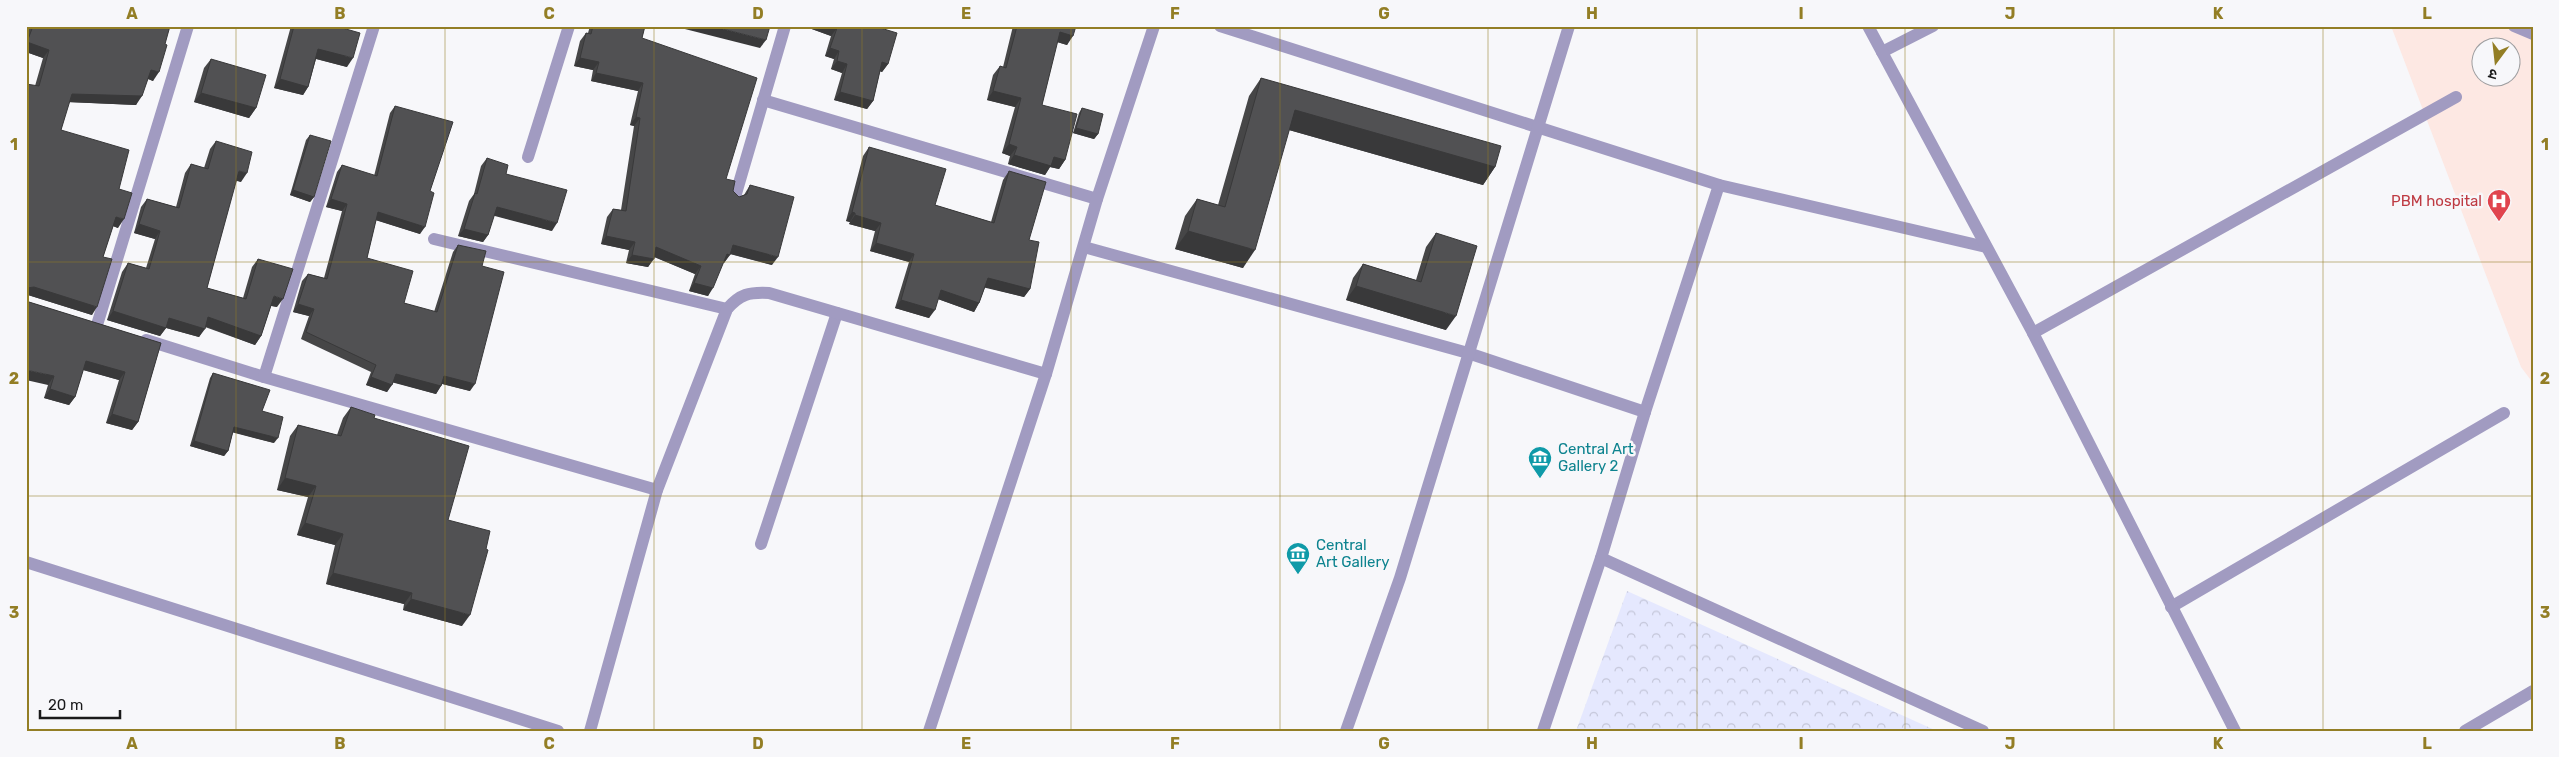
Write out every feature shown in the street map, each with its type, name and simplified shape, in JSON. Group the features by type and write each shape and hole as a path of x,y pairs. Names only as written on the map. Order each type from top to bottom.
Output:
{"street":[{"path":"97,325 188,26"},
{"path":"264,377 374,26"},
{"path":"528,158 569,26"},
{"path":"735,197 784,26"},
{"path":"929,731 1046,374 1098,200 1154,26"},
{"path":"1220,26 1719,185 1986,247"},
{"path":"1346,731 1400,578 1569,26"},
{"path":"1868,26 2033,333 2235,731"},
{"path":"1882,52 1933,26"},
{"path":"2514,26 2533,34"},
{"path":"2033,333 2456,97"},
{"path":"763,100 1098,200"},
{"path":"1543,731 1601,558 1645,412 1719,185"},
{"path":"434,239 727,309"},
{"path":"1084,247 1468,353 1645,412"},
{"path":"590,731 657,490 727,309 736,298 750,292 768,293 1046,374"},
{"path":"762,544 836,312"},
{"path":"134,336 264,377 657,490"},
{"path":"2171,607 2504,412"},
{"path":"1601,558 1983,731"},
{"path":"26,562 558,731"},
{"path":"2465,731 2533,691"}],"shaded area":[{"name":"PBM hospital","path":"2391,26 2533,26 2533,383 2521,367"}],"green space":[{"path":"1627,591 1937,731 1576,731"}],"building":[{"path":"33,26 170,26 165,44 167,45 159,72 151,70 142,96 72,94 61,130 129,150 119,189 132,193 124,219 116,217 103,257 112,259 97,307 34,287 27,288 26,290 26,84 39,86 49,50 27,42"},
{"path":"294,26 339,26 360,33 353,58 318,49 308,87 280,79"},
{"path":"593,26 645,26 642,38 757,78 726,179 735,181 733,191 739,197 747,194 750,185 794,197 778,257 733,245 730,255 727,254 713,288 694,283 701,266 656,247 654,259 632,255 635,242 606,236 613,209 626,211 640,118 636,117 643,83 596,73 599,62 580,58 586,33 591,34"},
{"path":"711,26 770,26 766,40"},
{"path":"832,26 874,26 897,33 888,64 882,62 873,101 840,92 847,64 837,61 839,51 830,48 837,28"},
{"path":"1017,26 1076,26 1073,36 1060,32 1042,105 1077,114 1065,160 1054,157 1051,166 1014,155 1017,147 1009,144 1021,98 993,91 1000,66 1006,68"},
{"path":"211,59 266,75 256,108 201,93"},
{"path":"1261,78 1501,146 1495,167 1295,110 1255,250 1188,231 1197,199 1225,207"},
{"path":"395,106 453,122 430,191 434,193 425,227 378,212 367,258 413,271 404,303 437,312 458,245 486,251 482,266 504,272 475,384 444,376 441,386 396,374 392,385 371,377 376,365 306,332 314,309 298,304 308,274 327,279 347,204 331,199 342,165 377,176"},
{"path":"1082,108 1103,114 1098,134 1076,128"},
{"path":"310,135 331,141 314,197 293,190"},
{"path":"216,141 252,152 247,173 239,171 207,288 246,299 258,259 293,269 283,299 274,296 261,336 208,317 205,329 169,318 166,328 113,311 128,263 149,269 160,231 139,224 147,199 179,208 191,164 208,169"},
{"path":"869,147 946,169 935,205 994,223 1009,171 1046,182 1029,240 1039,242 1030,289 988,278 979,303 941,290 935,310 901,300 914,254 876,243 881,223 855,215 852,212"},
{"path":"487,158 508,165 506,174 567,190 557,223 497,207 488,235 464,229 475,193 477,194"},
{"path":"1436,233 1477,246 1456,316 1356,286 1363,264 1421,282"},
{"path":"26,299 29,302 161,343 138,422 112,414 125,372 86,361 75,397 50,389 54,376 26,370"},
{"path":"213,373 270,390 262,411 283,417 278,438 234,427 228,451 194,441"},
{"path":"351,407 375,415 374,418 469,446 448,520 490,531 486,549 488,550 470,615 411,599 412,593 333,573 343,534 305,523 316,486 285,478 298,425 341,436"}],"place":[{"name":"PBM hospital","path":"2499,222"},
{"name":"Central Art Gallery 2","path":"1540,479"},
{"name":"Central Art Gallery","path":"1298,575"}]}
